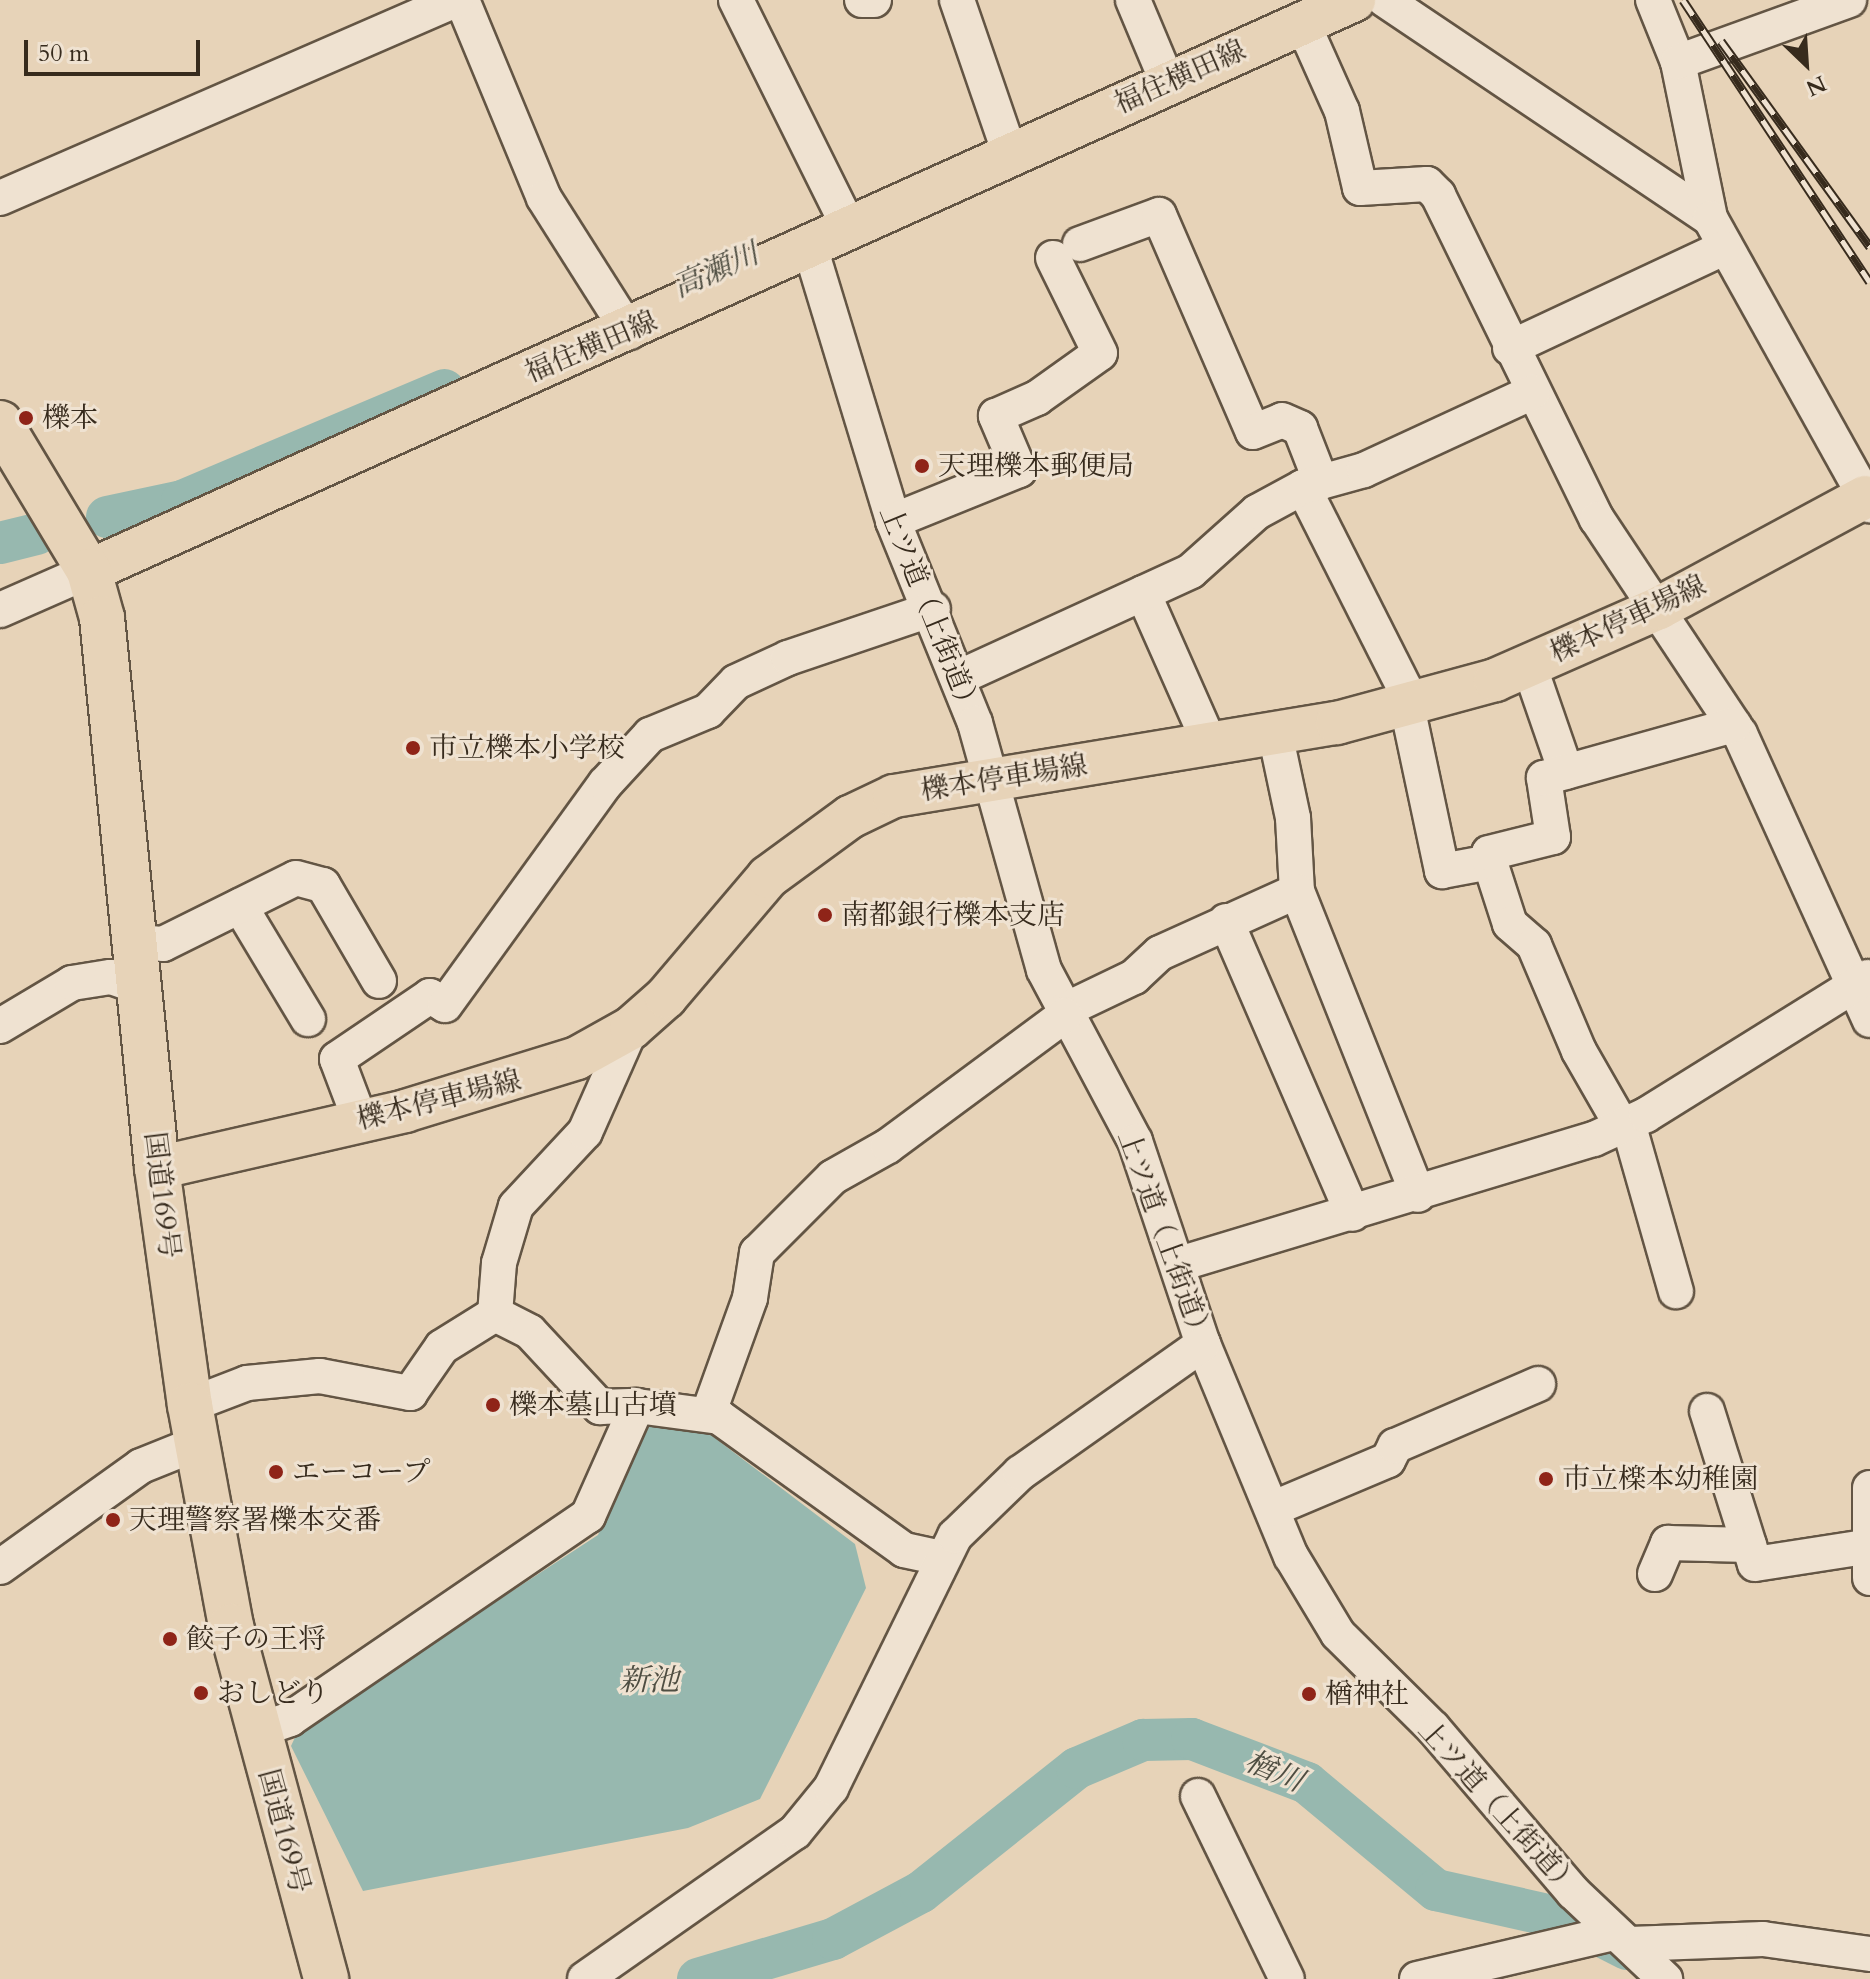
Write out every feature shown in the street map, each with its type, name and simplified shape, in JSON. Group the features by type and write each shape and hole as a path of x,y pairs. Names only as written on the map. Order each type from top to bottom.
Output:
{"highway":[{"name":"国道169号","path":"0,423 89,571 110,671 157,1168 193,1425 256,1731 326,1979"}],"main road":[{"name":"福住横田線","path":"89,571 629,332 1167,81 1354,0"},
{"name":"櫟本停車場線","path":"157,1168 527,1078 631,1028 768,877 808,845 894,796 988,777 1275,733 1410,705 1529,665 1659,608 1867,502"}],"street":[{"path":"0,198 456,0"},
{"path":"462,0 544,198 629,332"},
{"path":"736,0 849,228"},
{"path":"862,0 874,0"},
{"path":"957,0 1010,154"},
{"path":"1133,0 1167,81"},
{"path":"1385,0 1717,233"},
{"path":"1653,0 1678,62 1717,233 1867,502"},
{"path":"1678,62 1849,0"},
{"path":"1303,24 1342,111 1360,188 1427,184 1438,195 1510,348 1597,519 1646,603 1659,608 1734,725 1860,982 1870,1020"},
{"path":"893,521 1019,470 996,416 1037,398 1100,353 1066,251 1159,215 1253,432 1282,420 1300,428 1312,484 1410,705 1442,871 1490,862"},
{"path":"1510,348 1717,233"},
{"name":"上ツ道（上街道）","path":"810,247 893,521 960,677 1019,898 1064,1013 1135,1141 1179,1264 1203,1344 1272,1509 1338,1634 1433,1728 1621,1939 1665,1979"},
{"path":"960,677 1191,571 1257,512 1312,484 1364,470 1533,392"},
{"path":"0,610 89,571"},
{"path":"1143,593 1210,744"},
{"path":"360,1120 337,1059 430,996 445,1005 605,784 650,735 708,711 736,682 788,658 933,609"},
{"path":"1529,665 1566,772"},
{"path":"1676,1291 1625,1125 1579,1051 1534,945 1510,924 1489,853 1553,837 1544,778 1734,725"},
{"path":"1275,733 1293,818 1297,891 1418,1195"},
{"path":"136,942 163,944 296,878 323,885 379,981"},
{"path":"709,1412 750,1298 757,1253 833,1177 888,1146 1064,1013 1226,921 1297,891"},
{"path":"240,906 308,1019"},
{"path":"1226,921 1353,1214"},
{"path":"0,1026 72,983 111,977 140,987"},
{"path":"1179,1264 1418,1195 1625,1125 1860,982"},
{"path":"495,1314 499,1263 516,1206 585,1132 631,1028"},
{"path":"495,1314 530,1332 600,1407 637,1406 709,1412 759,1439 904,1550 943,1558"},
{"path":"0,1567 141,1466 247,1383 320,1376 410,1393 442,1347 495,1314"},
{"path":"585,1979 795,1832 831,1788 943,1558 980,1508 1020,1473 1203,1344"},
{"path":"1272,1509 1538,1384"},
{"path":"256,1731 290,1719 588,1516 637,1406"},
{"path":"1707,1411 1755,1564 1868,1558 1870,1488"},
{"path":"1655,1574 1668,1543 1749,1545"},
{"path":"1198,1796 1287,1979"},
{"path":"1417,1979 1621,1939 1763,1939 1870,1954"}],"water":[{"name":"新池","path":"650,1424 707,1432 855,1544 866,1588 760,1799 688,1828 363,1891 291,1746 298,1731 598,1535"}],"waterway":[{"name":"高瀬川","path":"107,517 182,501 445,390"},
{"name":"高瀬川","path":"0,543 37,534"},
{"name":"楢川","path":"698,1979 833,1939 921,1892 1077,1768 1143,1740 1192,1739 1307,1783 1436,1890 1570,1920 1627,1949"}],"railway":[{"path":"1683,0 1870,282"},
{"path":"1721,41 1870,247"}],"place":[{"name":"櫟本","path":"26,418"},
{"name":"天理櫟本郵便局","path":"922,466"},
{"name":"市立櫟本小学校","path":"413,748"},
{"name":"南都銀行櫟本支店","path":"825,915"},
{"name":"櫟本墓山古墳","path":"493,1405"},
{"name":"エーコープ","path":"276,1472"},
{"name":"市立檪本幼稚園","path":"1546,1479"},
{"name":"天理警察署櫟本交番","path":"113,1520"},
{"name":"餃子の王将","path":"170,1639"},
{"name":"おしどり","path":"201,1693"},
{"name":"楢神社","path":"1309,1694"}]}
